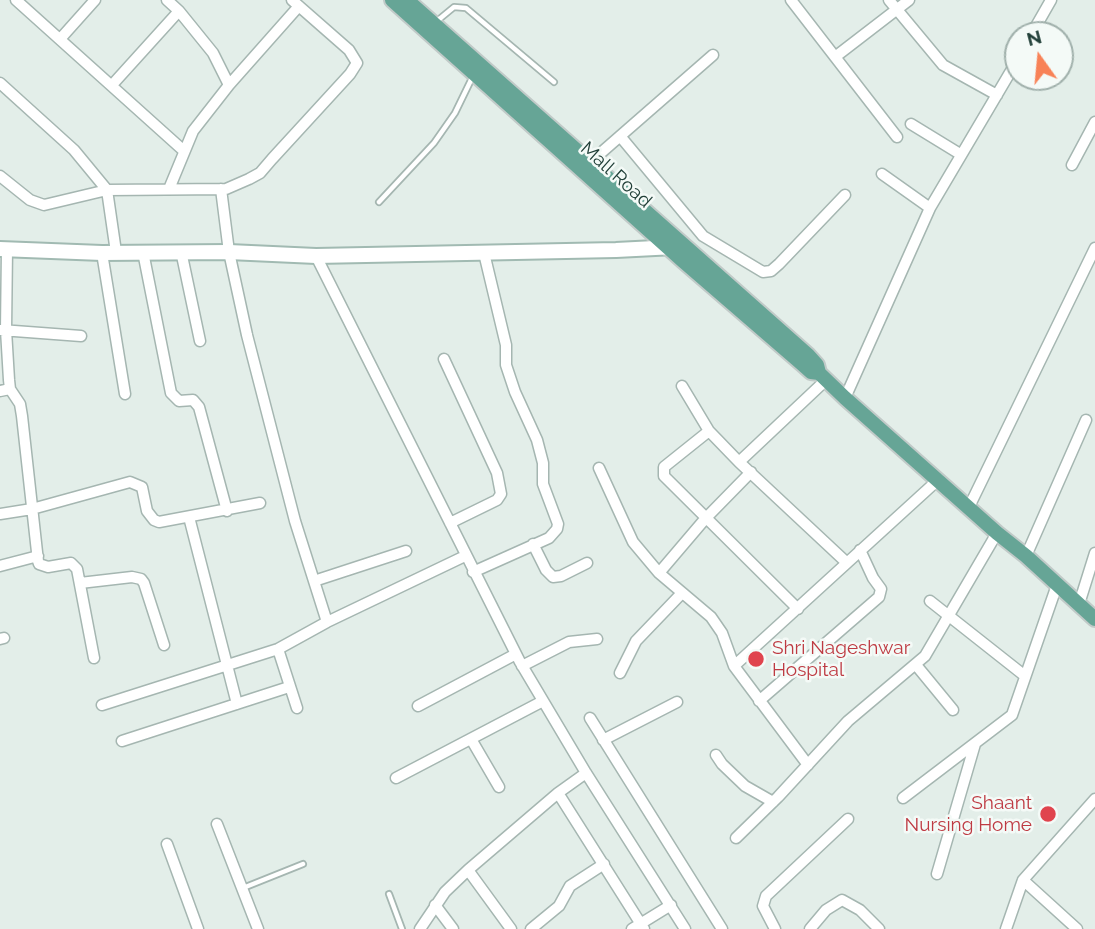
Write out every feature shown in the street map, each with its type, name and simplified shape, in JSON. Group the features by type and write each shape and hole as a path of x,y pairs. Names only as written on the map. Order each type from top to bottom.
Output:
{"main road":[{"name":"Mall Road","path":"392,0 474,74 586,166 667,247 685,253"},
{"name":"Mall Road","path":"407,0 586,166 685,253 802,364 811,372 822,376 1095,619"},
{"path":"4,249 316,256 667,247"}],"street":[{"path":"16,0 184,151"},
{"path":"61,38 95,0"},
{"path":"167,0 213,53 229,85"},
{"path":"791,0 897,137"},
{"path":"889,0 943,65 997,95"},
{"path":"835,57 909,0"},
{"path":"1039,21 1051,0"},
{"path":"1,178 30,200 44,205 107,190 221,189 240,185 260,173 355,67 355,57 296,3 193,131 169,189"},
{"path":"112,85 179,11"},
{"path":"586,166 713,55"},
{"path":"0,83 74,150 107,190 109,253 125,394"},
{"path":"845,398 930,208 1004,83"},
{"path":"1072,165 1095,122"},
{"path":"911,124 960,154"},
{"path":"620,136 704,236 763,272 771,271 845,195"},
{"path":"882,174 930,208"},
{"path":"221,189 229,252 247,335 295,522 327,622"},
{"path":"685,253 704,236"},
{"path":"969,507 1095,248"},
{"path":"4,249 5,390 20,404 39,565 74,565 94,658"},
{"path":"181,251 200,341"},
{"path":"143,252 171,393 180,401 193,400 199,407 227,511"},
{"path":"473,572 549,538 558,524 543,484 540,448 506,365 506,345 484,253"},
{"path":"316,256 522,666 685,929"},
{"path":"3,330 81,335"},
{"path":"444,359 497,473 501,494 498,500 450,523"},
{"path":"739,462 822,376"},
{"path":"682,386 709,430 739,462 846,562"},
{"path":"1026,556 1086,420"},
{"path":"709,430 664,467 666,480 798,609"},
{"path":"599,468 633,542 659,573 712,617 722,633 734,666 808,765"},
{"path":"659,573 705,519 751,472"},
{"path":"734,666 939,479"},
{"path":"0,514 32,509 134,482 142,487 147,511 154,520 165,522 260,503"},
{"path":"189,517 237,704"},
{"path":"736,838 848,721 916,665 931,648 997,533"},
{"path":"533,544 552,577 561,576 587,563"},
{"path":"759,701 879,597 881,589 860,550"},
{"path":"314,581 406,551"},
{"path":"1079,604 1095,553"},
{"path":"102,705 278,649 327,622 465,555"},
{"path":"0,566 38,556"},
{"path":"80,583 132,577 141,579 164,645"},
{"path":"903,797 1012,715 1057,585"},
{"path":"620,673 636,641 682,593"},
{"path":"930,601 1025,676"},
{"path":"522,666 569,642 597,639"},
{"path":"278,649 297,708"},
{"path":"418,706 516,654"},
{"path":"916,665 953,710"},
{"path":"122,741 289,687"},
{"path":"396,778 543,701"},
{"path":"603,740 677,702"},
{"path":"590,718 722,929"},
{"path":"471,739 499,787"},
{"path":"937,874 975,744"},
{"path":"716,755 745,786 773,802"},
{"path":"420,929 435,905 468,870 558,793 586,773"},
{"path":"558,793 604,864 639,927 671,905"},
{"path":"1006,929 1023,880 1095,799"},
{"path":"775,929 763,906 766,896 848,819"},
{"path":"217,824 258,929"},
{"path":"167,845 198,929"},
{"path":"531,929 559,906 570,887 604,864"},
{"path":"468,870 511,929"},
{"path":"1023,880 1077,929"},
{"path":"810,929 826,910 842,900 860,909 878,929"},
{"path":"435,905 453,929"}],"lane":[{"path":"434,24 454,7 467,8 554,82"},
{"path":"379,202 434,144 455,113 474,74"},
{"path":"242,888 303,864"},
{"path":"389,894 402,929"}],"place":[{"name":"Shri Nageshwar Hospital","path":"756,659"},
{"name":"Shaant Nursing Home","path":"1048,814"}]}
